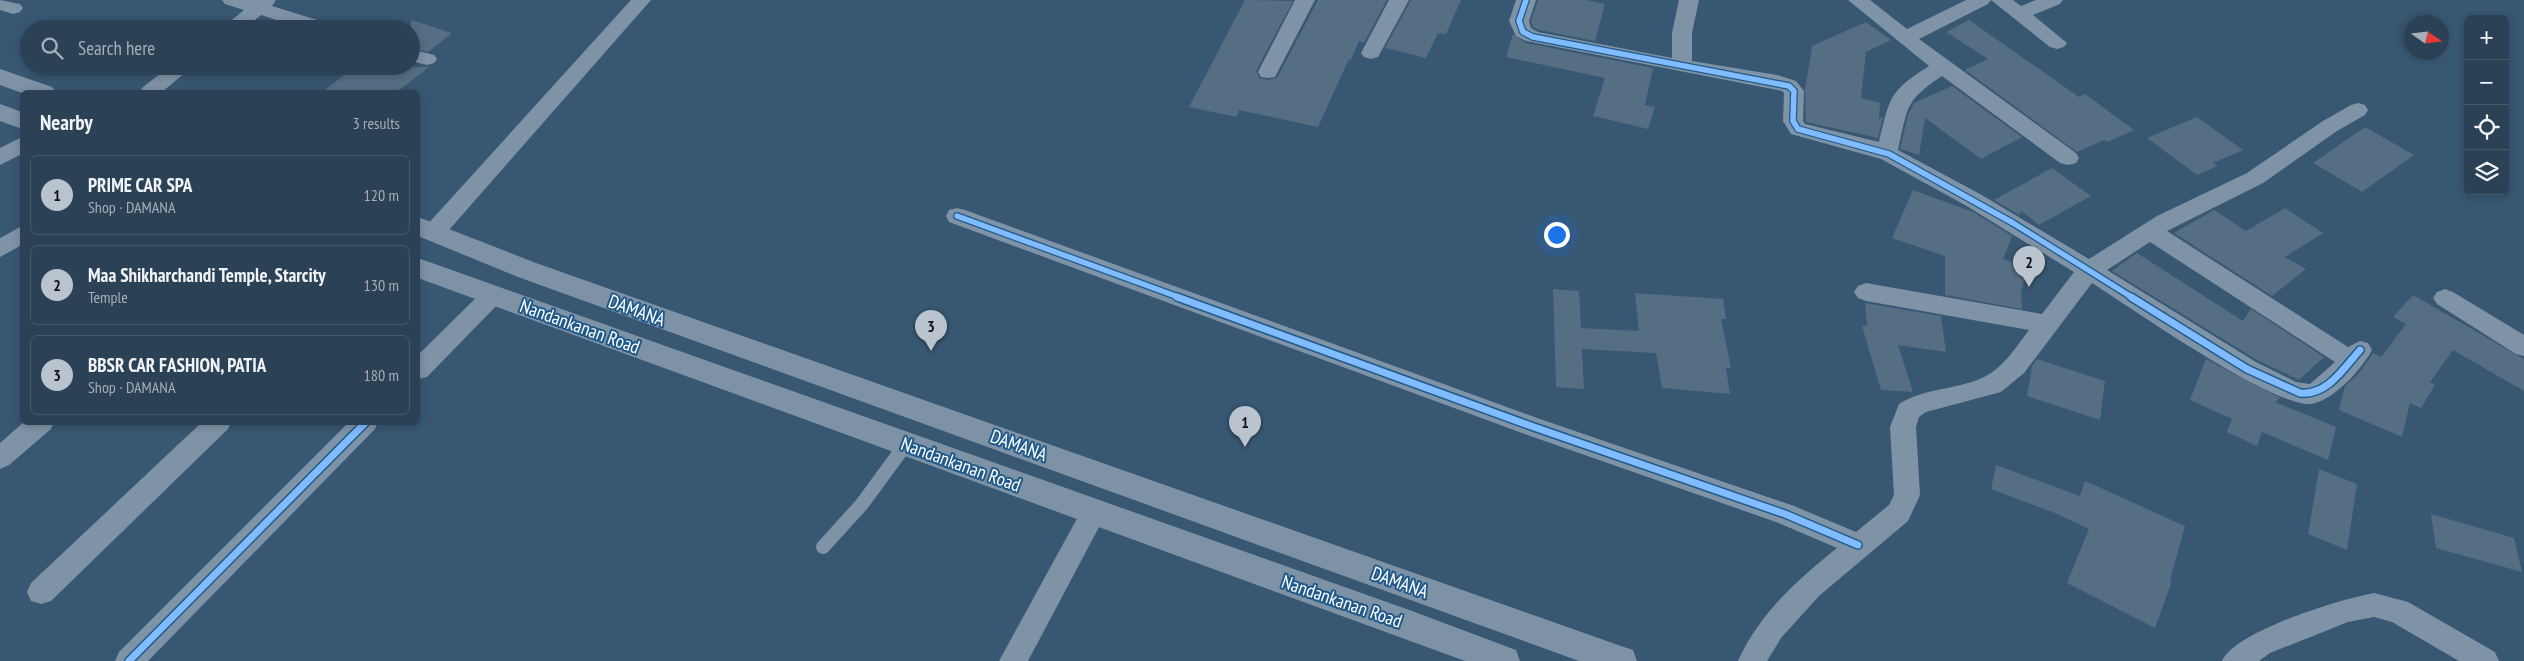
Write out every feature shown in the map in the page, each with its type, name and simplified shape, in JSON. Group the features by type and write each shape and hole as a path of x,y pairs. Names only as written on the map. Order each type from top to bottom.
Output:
{"main road":[{"path":"0,77 38,90"},
{"path":"0,112 20,120"},
{"name":"DAMANA","path":"426,229 527,270 1621,661"},
{"name":"Nandankanan Road","path":"420,269 1412,626 1504,661"},
{"path":"693,367 716,338"}],"street":[{"path":"232,0 264,4 304,20"},
{"path":"426,229 641,0"},
{"path":"1268,72 1305,0"},
{"path":"1371,54 1399,0"},
{"path":"1526,0 1519,21 1523,32 1534,37 1682,66 1778,82 1788,86 1794,91 1793,121 1798,129 1887,153 2046,242 2088,271 2228,357 2284,387 2309,394 2321,391 2355,355 2150,231"},
{"path":"1682,66 1682,33 1689,0"},
{"path":"1858,0 1943,67 2068,158"},
{"path":"1907,37 1981,0"},
{"path":"2001,0 2057,43"},
{"path":"2019,14 2052,0"},
{"path":"243,20 264,4"},
{"path":"1887,153 1900,100 1914,85 1943,67"},
{"path":"153,90 172,75"},
{"path":"1752,661 1771,629 1809,587 1899,513 1908,495 1903,427 1908,411 1919,404 1992,384 2015,366 2088,271 2150,231 2255,178 2330,126 2358,110"},
{"path":"0,158 20,145"},
{"path":"957,216 1531,426 1785,514 1858,545"},
{"path":"0,249 20,235"},
{"path":"1866,292 2047,324"},
{"path":"420,368 493,295"},
{"path":"2444,298 2524,347"},
{"path":"0,458 38,425"},
{"path":"42,592 217,425"},
{"path":"129,661 363,425"},
{"path":"1013,661 1094,512"},
{"path":"2236,661 2260,644 2347,610 2374,605 2398,611 2485,661"}],"lane":[{"path":"823,547 862,504 906,444"}],"building":[{"path":"1245,0 1293,1 1256,71 1259,78 1268,80 1277,78 1318,0 1387,0 1364,43 1359,41 1351,60 1349,59 1318,127 1239,110 1236,117 1189,107"},
{"path":"1411,0 1461,0 1446,34 1438,33 1426,58 1385,48"},
{"path":"1538,0 1587,0 1605,4 1595,41 1539,30 1533,27 1531,21"},
{"path":"1969,20 2079,97 2085,94 2134,130 2077,152 1965,70 1988,59 1946,32"},
{"path":"1866,22 1891,40 1866,52 1861,98 1880,103 1879,119 1883,117 1878,138 1806,122 1805,90 1812,46"},
{"path":"420,23 452,33 428,52 420,50"},
{"path":"1513,34 1526,43 1653,68 1645,105 1655,107 1648,129 1593,116 1605,78 1506,57"},
{"path":"430,66 420,74 420,67"},
{"path":"344,75 419,75 400,90 325,90"},
{"path":"1952,86 2022,137 1981,159 1925,118 1919,155 1900,149 1908,115 1914,103"},
{"path":"2197,117 2243,150 2213,163 2217,166 2197,175 2147,138"},
{"path":"2365,127 2414,155 2362,192 2313,163"},
{"path":"2052,168 2091,196 2039,225 2021,211 2020,215 1994,200"},
{"path":"1913,190 1973,212 2012,236 2003,259 2028,267 2021,292 2022,309 1945,295 1945,256 1892,238"},
{"path":"2285,208 2323,233 2285,257 2306,269 2272,296 2174,233 2214,210 2246,231"},
{"path":"2137,253 2243,321 2251,309 2324,357 2299,380 2257,360 2112,271"},
{"path":"1553,289 1579,291 1581,328 1639,331 1635,293 1723,299 1726,319 1721,319 1731,368 1726,368 1730,394 1662,388 1656,353 1582,349 1584,389 1556,387"},
{"path":"2413,295 2524,359 2524,391 2453,350 2430,382 2435,385 2421,408 2410,403 2402,437 2339,410 2345,386 2359,373 2373,353 2381,357 2406,324 2393,317"},
{"path":"1865,303 1941,316 1946,352 1898,345 1913,392 1881,390 1862,326 1867,326"},
{"path":"2037,359 2105,381 2100,420 2027,396 2032,366"},
{"path":"2206,359 2280,398 2275,402 2336,427 2328,460 2262,432 2257,446 2227,432 2232,419 2190,400"},
{"path":"1996,465 2080,496 2085,481 2185,526 2170,580 2172,581 2155,628 2067,583 2089,529 2055,513 1991,489"},
{"path":"2319,469 2357,484 2347,550 2308,534"},
{"path":"2431,514 2514,538 2522,572 2436,548"}],"cycle path":[{"path":"1526,0 1519,21 1523,32 1533,37 1637,58 1777,82 1789,86 1794,91 1793,121 1798,129 1879,150 1931,176 2054,248 2234,361 2289,389 2300,393 2310,394 2316,392 2330,383 2360,350"},
{"path":"957,216 1531,426 1785,514 1858,545"},
{"path":"129,661 363,425"}],"place":[{"name":"Maa Shikharchandi Temple, Starcity","path":"2029,287"},
{"name":"BBSR CAR FASHION, PATIA","path":"931,351"},
{"name":"PRIME CAR SPA","path":"1245,447"}]}
